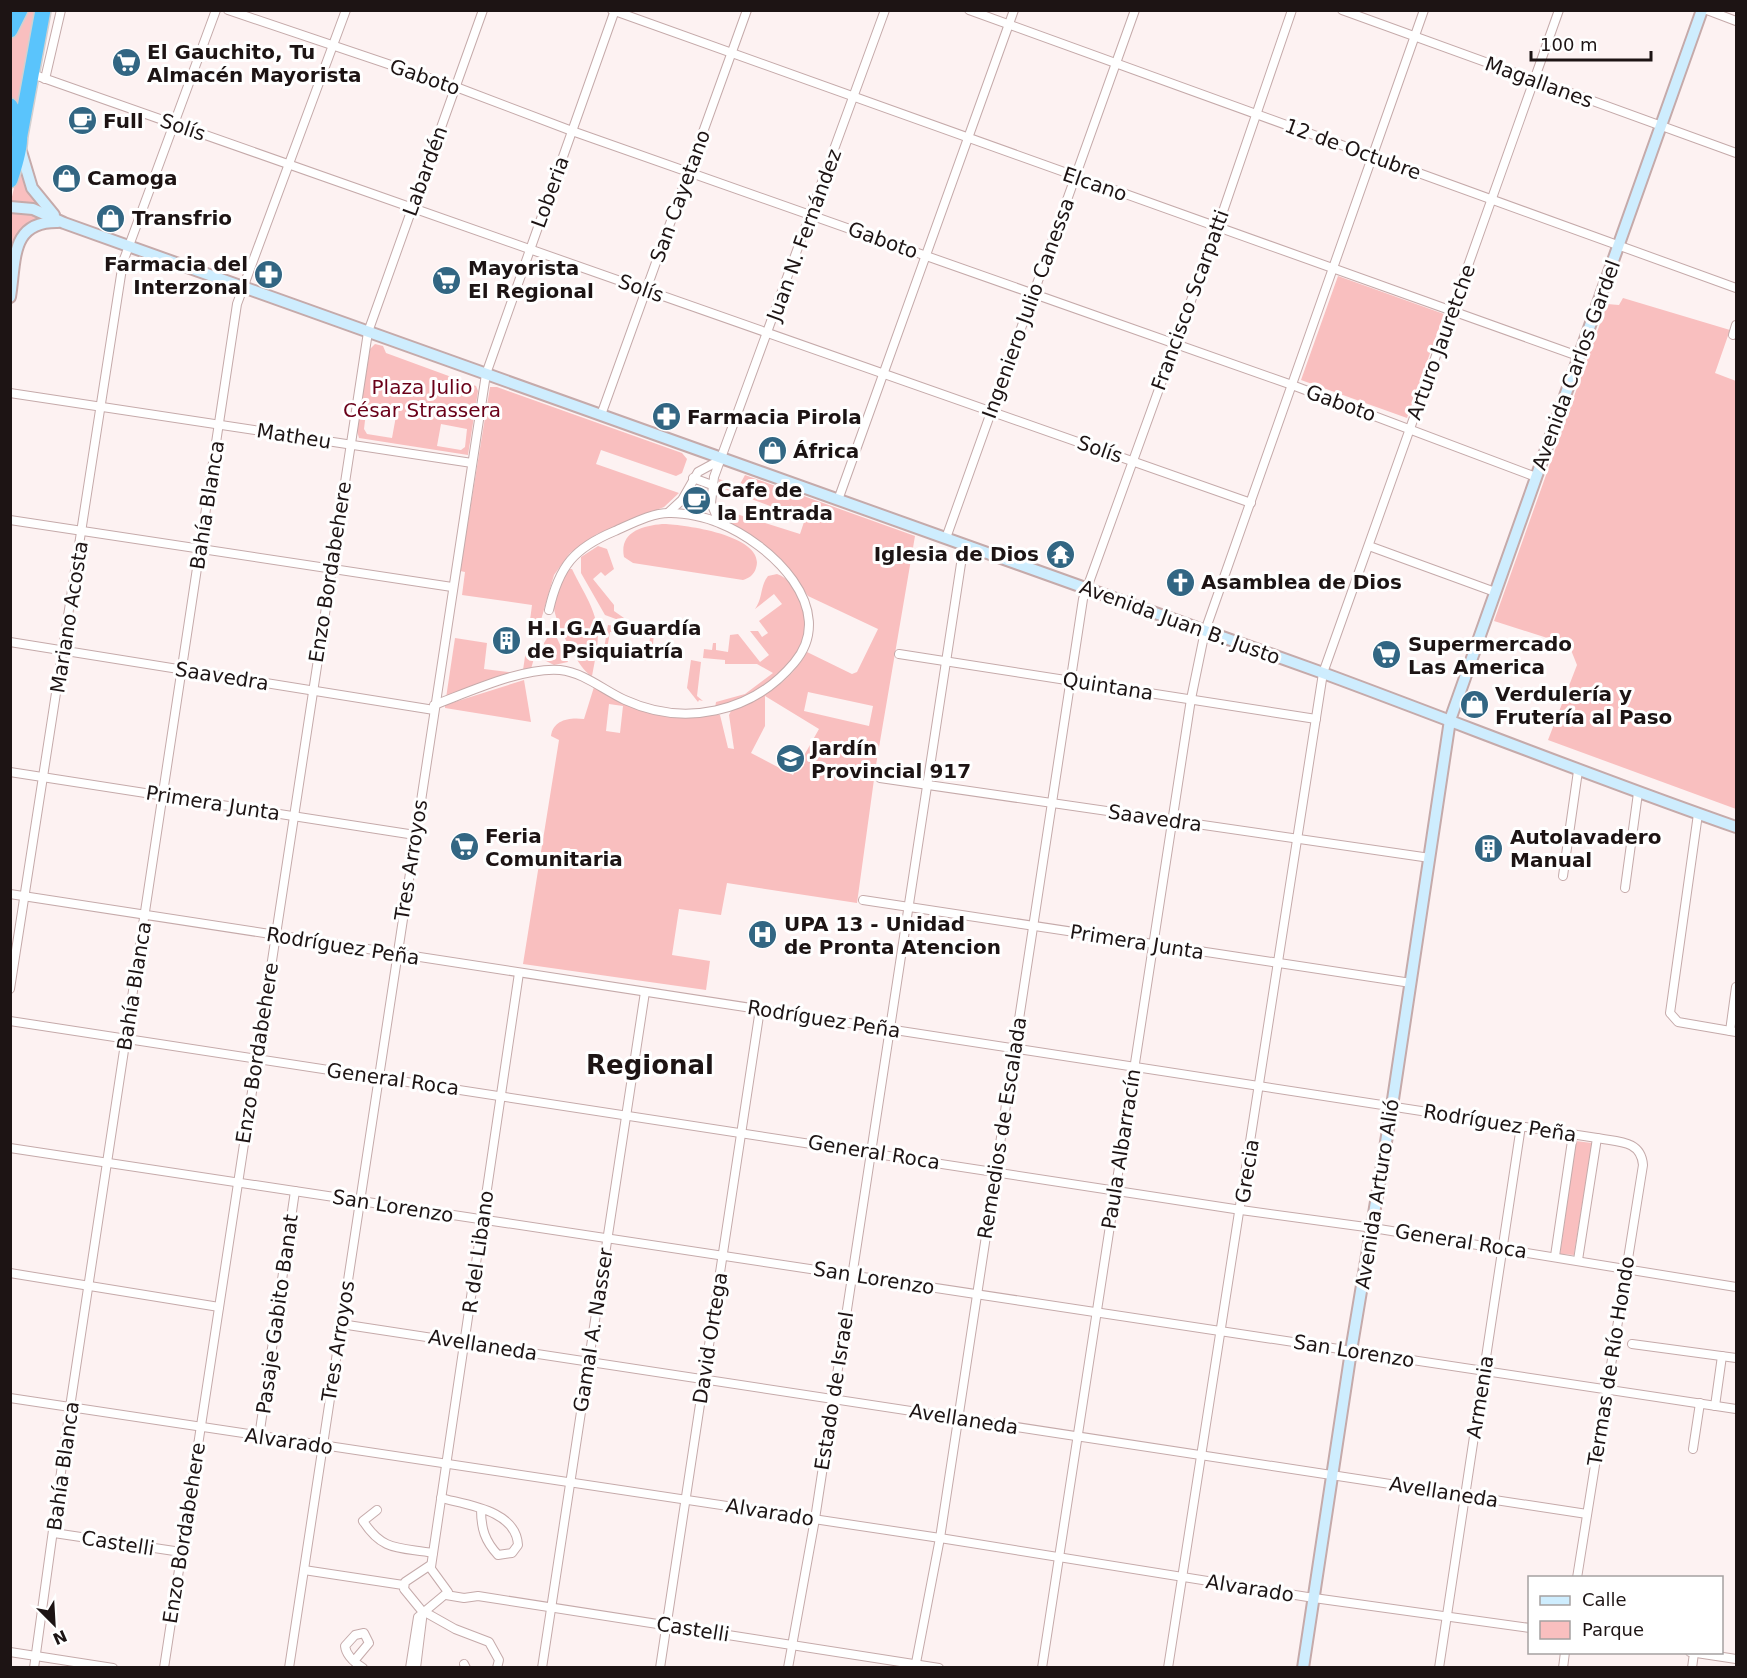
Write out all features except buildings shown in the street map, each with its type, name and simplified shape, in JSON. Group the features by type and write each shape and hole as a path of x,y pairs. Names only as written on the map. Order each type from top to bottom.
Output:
{"highway":[{"path":"10,30 20,10"},
{"path":"10,180 38,77 43,10"},
{"path":"10,106 17,117 20,139"}],"main road":[{"name":"Avenida Carlos Gardel","path":"1450,720 1702,10"},
{"path":"20,139 29,180 36,194 51,213 64,223"},
{"name":"Avenida Juan B. Justo","path":"10,207 33,209 64,223 1087,588 1450,720 1578,771 1737,828"},
{"path":"10,297 18,243 23,232 41,223 64,223"},
{"name":"Avenida Arturo Alió","path":"1303,1668 1351,1351 1392,1106 1450,720"}],"street":[{"path":"38,77 61,10"},
{"name":"Mariano Acosta","path":"10,989 123,262 172,124 216,10"},
{"name":"Gaboto","path":"228,10 456,87 572,131 1292,385 1536,477"},
{"name":"Bahía Blanca","path":"34,1668 70,1407 237,304 291,164 346,10"},
{"name":"Labardén","path":"368,332 483,10"},
{"name":"San Cayetano","path":"601,415 747,10"},
{"name":"Juan N. Fernández","path":"712,485 885,10"},
{"name":"12 de Octubre","path":"969,10 1737,288"},
{"path":"838,500 1014,10"},
{"name":"Ingeniero Julio Canessa","path":"946,538 1135,10"},
{"name":"Francisco Scarpatti","path":"1087,588 1131,460 1218,226 1292,10"},
{"name":"Magallanes","path":"1342,10 1737,153"},
{"name":"Paula Albarracín","path":"1041,1668 1191,699 1205,631 1424,10"},
{"name":"Arturo Jauretche","path":"1323,674 1559,10"},
{"path":"1707,10 1737,21"},
{"name":"Elcano","path":"614,11 1578,356"},
{"name":"Loberia","path":"486,374 614,11"},
{"name":"Solís","path":"38,77 1251,502"},
{"path":"1733,335 1737,325"},
{"name":"Enzo Bordabehere","path":"164,1668 368,332"},
{"name":"Tres Arroyos","path":"289,1668 486,374"},
{"name":"Matheu","path":"10,393 472,463"},
{"path":"549,610 560,573 578,552 609,534 669,512 682,500 698,472 722,459"},
{"path":"693,478 712,485 711,503 719,522"},
{"path":"434,707 535,672 557,670 578,673 634,704 678,714 724,710 757,694 785,673 801,655 809,636 810,615 801,592 787,573 750,540 719,522 669,512"},
{"path":"10,520 452,587"},
{"name":"Estado de Israel","path":"788,1668 815,1519 964,544"},
{"path":"1369,546 1495,592"},
{"name":"Remedios de Escalada","path":"916,1666 940,1538 1087,588"},
{"name":"Saavedra","path":"10,642 434,707"},
{"name":"Quintana","path":"899,654 1316,719"},
{"name":"Grecia","path":"1168,1668 1323,674"},
{"path":"1563,876 1578,771"},
{"name":"Primera Junta","path":"10,772 414,835"},
{"name":"Saavedra","path":"880,778 1430,858"},
{"path":"1624,888 1638,793"},
{"path":"1698,814 1670,1008 1672,1017 1678,1022 1733,1031 1737,987"},
{"name":"Rodríguez Peña","path":"10,894 1573,1134 1636,1147"},
{"name":"Primera Junta","path":"863,900 1411,983"},
{"name":"R del Libano","path":"431,1567 519,973"},
{"name":"Gamal A. Nasser","path":"542,1668 645,992"},
{"name":"David Ortega","path":"660,1668 760,1009"},
{"name":"General Roca","path":"10,1021 1240,1210 1555,1256 1737,1287"},
{"name":"Armenia","path":"1440,1668 1521,1126"},
{"path":"1555,1256 1573,1134"},
{"path":"1578,1260 1597,1138"},
{"name":"Termas de Río Hondo","path":"1576,1576 1643,1165 1642,1153 1636,1147"},
{"name":"San Lorenzo","path":"10,1148 1737,1409"},
{"name":"Pasaje Gabito Banat","path":"259,1437 295,1191"},
{"path":"10,1273 219,1307"},
{"name":"Avellaneda","path":"341,1324 1587,1514"},
{"path":"1632,1344 1737,1359"},
{"path":"1715,1406 1722,1356"},
{"name":"Alvarado","path":"10,1398 200,1429 940,1538 1314,1598 1528,1628"},
{"path":"1693,1449 1700,1403"},
{"path":"441,1498 481,1509 506,1521 518,1541 512,1553 498,1555 489,1545 482,1531 481,1509"},
{"path":"378,1510 363,1521 374,1538 390,1546 433,1553"},
{"name":"Castelli","path":"54,1533 181,1552"},
{"path":"403,1585 425,1568 431,1567 447,1589 446,1595 418,1617 410,1668"},
{"path":"304,1570 403,1585 423,1611 455,1629 489,1642 499,1660 497,1668"},
{"name":"Castelli","path":"446,1595 464,1598 478,1596 939,1668"},
{"path":"416,1668 423,1611"},
{"path":"10,1652 113,1668"},
{"path":"1700,1654 1737,1659"},
{"path":"354,1661 363,1668"}],"green space":[{"path":"25,11 39,11 22,111 11,98 11,38"},
{"path":"20,162 28,190 41,209 11,201"},
{"path":"19,210 46,218 36,220 23,228 16,241 11,266 11,212"},
{"path":"1338,276 1444,314 1407,418 1301,380"},
{"path":"1623,298 1730,330 1715,373 1736,381 1736,809 1548,740 1577,665 1569,645 1494,621 1607,304 1619,305"},
{"name":"Plaza Julio César Strassera","path":"375,344 383,346 386,353 476,386 478,391 468,455 359,438 357,431 370,349","holes":["366,412 396,416 392,438 367,434 364,429","441,424 467,429 465,447 461,450 437,446"]},
{"path":"490,387 497,387 682,453 687,459 682,473 676,476 601,450 596,464 679,493 664,507 597,534 570,553 554,575 539,627 529,628 532,605 462,595 465,572 460,571"},
{"path":"745,475 915,536 876,765 857,903 727,883 721,915 679,909 672,955 710,961 706,990 523,964 559,740 551,736 552,731 558,723 563,721 584,719 594,687 624,703 672,716 720,715 728,748 734,749 729,715 731,711 775,688 800,663 807,652 852,674 857,672 878,629 808,596 792,573 767,547 721,517 719,513 724,510 800,534 805,519 719,487 719,479 739,486","holes":["808,692 873,706 869,726 804,711","765,696 819,729 793,775 751,753 765,726","609,704 623,706 620,733 606,731"]},
{"path":"662,524 703,529 736,540 749,547 756,557 756,568 751,576 743,580 633,563 624,557 623,548 629,536 647,526"},
{"path":"598,546 607,549 614,569 605,576 601,572 593,579 614,605 614,611 624,618 624,622 605,615 581,573 581,557"},
{"path":"569,569 572,569 595,616 597,648 581,645 579,657 595,660 592,676 581,666 563,635 555,615 556,593"},
{"path":"777,574 788,581 800,601 806,620 804,638 796,655 784,670 750,693 715,708 716,702 745,694 773,673 757,664 725,664 725,660 703,658 704,649 712,650 713,643 716,643 716,650 728,652 730,635 738,634 760,662 769,655 750,631 758,631 762,637 768,633 759,621 782,604 774,594 755,609 765,580 768,576"},
{"path":"608,625 654,632 653,645 648,651 650,638 610,632 607,649 604,649"},
{"path":"549,635 556,636 568,662 554,665 544,660 544,643"},
{"path":"455,638 487,643 484,669 517,673 523,670 526,650 536,651 531,669 446,698"},
{"path":"691,660 701,662 697,696 703,701 698,702 687,688"},
{"path":"524,680 531,722 445,708 445,705"},
{"path":"1576,1141 1592,1143 1574,1255 1560,1254"}],"place":[{"name":"El Gauchito, Tu Almacén Mayorista","path":"126,63"},
{"name":"Full","path":"82,121"},
{"name":"Camoga","path":"66,178"},
{"name":"Transfrio","path":"111,218"},
{"name":"Farmacia del Interzonal","path":"269,275"},
{"name":"Mayorista El Regional","path":"447,280"},
{"name":"Farmacia Pirola","path":"666,417"},
{"name":"África","path":"772,451"},
{"name":"Cafe de la Entrada","path":"696,501"},
{"name":"Iglesia de Dios","path":"1060,554"},
{"name":"Asamblea de Dios","path":"1180,582"},
{"name":"H.I.G.A Guardía de Psiquiatría","path":"506,640"},
{"name":"Supermercado Las America","path":"1387,655"},
{"name":"Verdulería y Frutería al Paso","path":"1474,705"},
{"name":"Jardín Provincial 917","path":"790,759"},
{"name":"Feria Comunitaria","path":"464,847"},
{"name":"Autolavadero Manual","path":"1489,848"},
{"name":"UPA 13 - Unidad de Pronta Atencion","path":"763,935"}],"district":[{"name":"Regional","path":"650,1065"}]}
